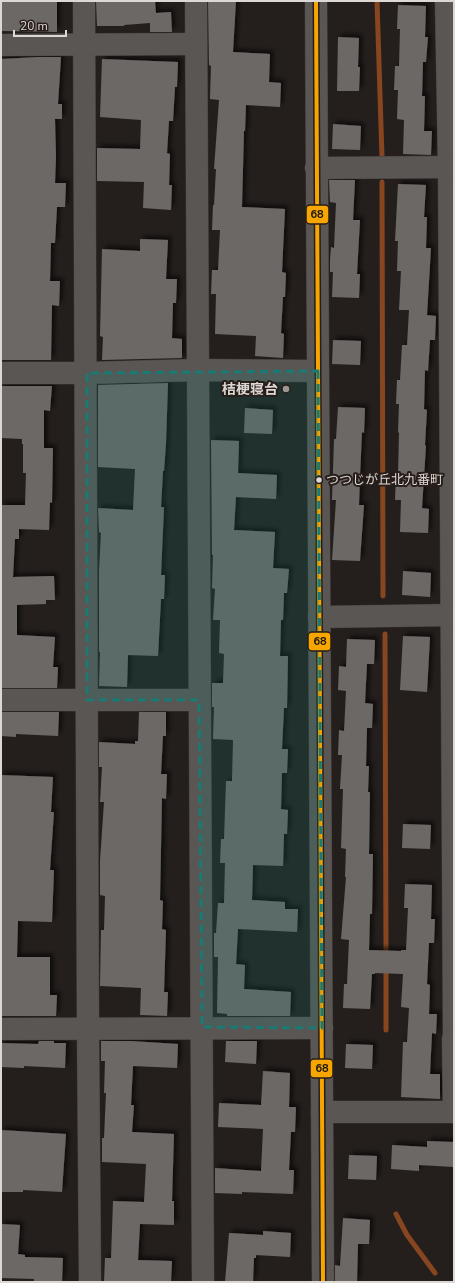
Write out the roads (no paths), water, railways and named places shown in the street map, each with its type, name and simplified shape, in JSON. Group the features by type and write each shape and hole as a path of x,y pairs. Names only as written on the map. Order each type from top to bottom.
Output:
{"street":[{"path":"84,1 87,373 90,1282"},
{"path":"196,1 203,1282"},
{"path":"316,1 323,1282"},
{"path":"322,1112 454,1112 452,167 446,1"},
{"path":"1,45 196,44"},
{"path":"316,168 452,167"},
{"path":"1,373 87,373 198,370 318,371"},
{"path":"319,617 453,615"},
{"path":"1,700 199,700"},
{"path":"1,1029 202,1027 322,1028"}],"waterway":[{"path":"377,1 382,157"},
{"path":"382,182 383,596"},
{"path":"385,634 386,957"},
{"path":"386,967 386,1030"},
{"path":"396,1214 407,1235 435,1273"}],"place":[{"name":"桔梗寝台","path":"286,389"},
{"name":"つつじが丘北九番町","path":"319,480"}]}
